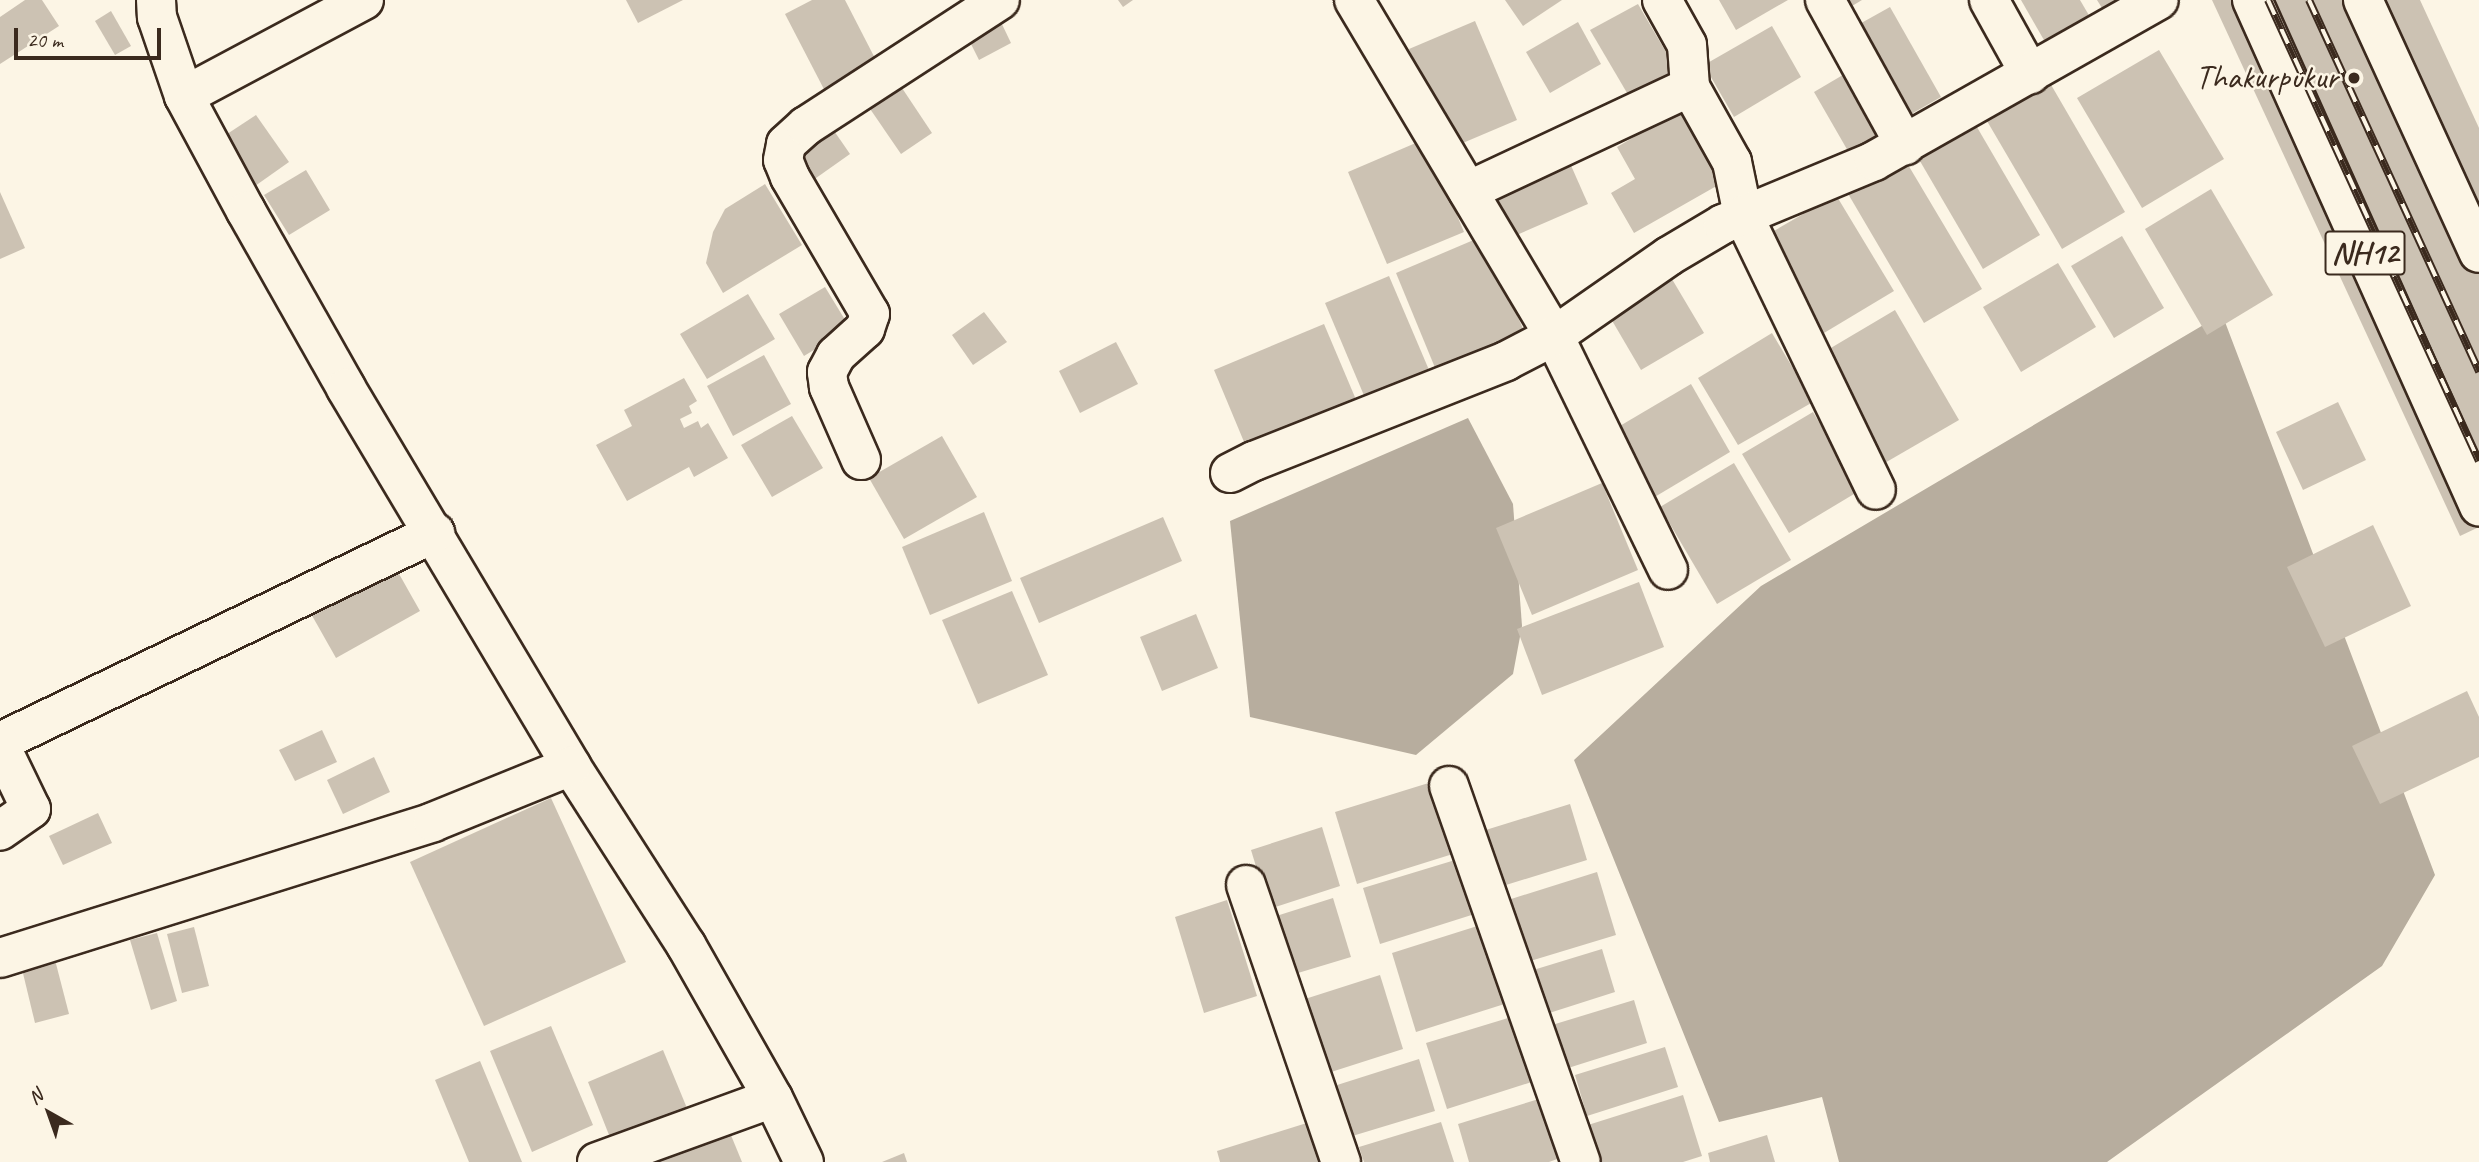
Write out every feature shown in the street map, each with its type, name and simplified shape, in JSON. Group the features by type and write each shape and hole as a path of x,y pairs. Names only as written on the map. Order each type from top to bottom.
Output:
{"main road":[{"path":"156,0 157,17 184,96 346,388 435,533 571,766 687,945 773,1098 804,1162"},
{"path":"184,96 364,0"},
{"path":"861,460 829,387 827,372 836,355 865,329 870,314 790,177 783,160 786,145 806,127 1000,0"},
{"path":"1354,0 1554,336 1668,570"},
{"path":"1661,0 1687,45 1690,87 1732,162 1743,215 1876,490"},
{"path":"1825,0 1905,145"},
{"path":"1989,0 2030,74"},
{"path":"1230,473 1506,361 1554,336 1669,256 1743,215 1874,162 2159,0"},
{"name":"NH12","path":"2252,0 2479,506"},
{"path":"2363,0 2479,253"},
{"path":"1468,191 1690,87"},
{"path":"0,831 31,809 0,744 435,533"},
{"path":"0,958 433,822 571,766"},
{"path":"1449,786 1581,1162"},
{"path":"1246,885 1341,1162"},
{"path":"597,1162 773,1098"}],"shaded area":[{"path":"2222,314 2435,875 2382,966 2107,1162 1839,1162 1822,1097 1719,1122 1574,760 1761,586"},
{"path":"1468,418 1513,504 1522,626 1513,674 1416,755 1250,717 1230,521"}],"building":[{"path":"25,0 42,0 59,26 0,64 0,17"},
{"path":"626,0 683,0 638,23"},
{"path":"812,0 845,0 881,70 828,97 785,14"},
{"path":"1118,0 1133,0 1123,7"},
{"path":"1505,0 1562,0 1523,26"},
{"path":"1719,0 1788,0 1736,30"},
{"path":"1842,0 1862,0 1847,9"},
{"path":"2021,0 2080,0 2097,29 2052,54"},
{"path":"2097,0 2135,0 2107,16"},
{"name":"Thakurpukur","path":"2212,0 2420,0 2479,128 2479,527 2460,536"},
{"path":"1638,4 1677,71 1630,98 1590,30"},
{"path":"1890,7 1941,97 1899,121 1847,31"},
{"path":"111,11 131,46 115,55 95,21"},
{"path":"998,16 1011,43 979,60 965,32"},
{"path":"1475,21 1517,120 1451,148 1409,49"},
{"path":"1578,22 1601,64 1550,93 1526,52"},
{"path":"1772,26 1801,77 1734,117 1704,65"},
{"path":"2159,50 2224,159 2142,208 2077,98"},
{"path":"1853,69 1891,135 1852,158 1814,92"},
{"path":"898,82 932,133 901,154 866,103"},
{"path":"2050,83 2125,212 2062,249 1987,121"},
{"path":"1685,107 1727,180 1634,233 1611,193 1635,179 1617,147"},
{"path":"256,115 289,162 248,191 215,142"},
{"path":"1974,122 2040,235 1983,269 1917,156"},
{"path":"830,125 850,154 809,183 788,154"},
{"path":"1425,139 1464,232 1387,264 1348,172"},
{"path":"1904,158 1982,289 1924,323 1847,192"},
{"path":"1569,161 1588,204 1505,240 1485,196"},
{"path":"306,170 330,210 289,235 264,195"},
{"path":"765,184 802,245 723,293 706,263 713,232 725,209"},
{"path":"2211,189 2273,295 2207,335 2145,229"},
{"path":"0,192 25,248 0,259"},
{"path":"1836,195 1894,291 1824,333 1767,235"},
{"path":"1483,236 1527,338 1438,375 1396,273"},
{"path":"2122,236 2164,308 2114,338 2071,266"},
{"path":"2058,263 2096,327 2021,372 1983,307"},
{"path":"1669,274 1704,333 1641,370 1607,312"},
{"path":"1389,276 1432,377 1368,405 1325,303"},
{"path":"825,287 850,328 804,356 779,314"},
{"path":"748,294 775,339 707,379 680,334"},
{"path":"1895,310 1959,420 1883,464 1819,355"},
{"path":"984,312 1007,342 973,365 952,335"},
{"path":"1324,324 1357,402 1247,449 1214,370"},
{"path":"1772,333 1813,402 1738,445 1698,378"},
{"path":"1116,342 1138,384 1080,413 1059,371"},
{"path":"764,355 791,404 733,436 707,386"},
{"path":"684,378 697,401 689,406 692,413 680,419 684,428 698,421 701,428 708,423 728,458 694,477 689,467 627,501 596,445 632,426 624,410"},
{"path":"1691,384 1730,452 1653,498 1613,430"},
{"path":"2338,402 2366,460 2303,490 2276,432"},
{"path":"1813,412 1859,491 1789,533 1742,454"},
{"path":"792,416 823,468 772,497 741,445"},
{"path":"942,436 977,497 904,539 869,478"},
{"path":"1734,463 1791,560 1717,604 1660,507"},
{"path":"1602,483 1638,570 1532,615 1496,528"},
{"path":"984,512 1012,581 930,615 902,547"},
{"path":"1163,517 1182,561 1039,623 1020,578"},
{"path":"2373,525 2411,606 2325,647 2287,567"},
{"path":"394,565 420,611 336,658 310,612"},
{"path":"1639,582 1664,647 1542,695 1517,629"},
{"path":"1012,591 1048,675 978,704 942,620"},
{"path":"1196,614 1218,668 1162,691 1140,637"},
{"path":"2467,691 2479,717 2479,757 2380,804 2352,746"},
{"path":"322,730 337,762 295,781 279,750"},
{"path":"374,757 390,792 343,814 327,780"},
{"path":"1435,781 1456,853 1357,884 1335,812"},
{"path":"551,798 626,962 484,1026 410,862"},
{"path":"1570,804 1587,860 1493,889 1476,833"},
{"path":"98,813 112,843 63,865 49,836"},
{"path":"1322,827 1340,886 1269,909 1251,850"},
{"path":"1465,857 1481,912 1380,944 1363,888"},
{"path":"1597,872 1616,935 1527,962 1508,900"},
{"path":"1333,898 1351,957 1288,976 1270,918"},
{"path":"1227,900 1257,996 1204,1013 1175,917"},
{"path":"1490,922 1514,1001 1416,1032 1392,953"},
{"path":"194,927 209,986 182,993 167,934"},
{"path":"157,933 177,1001 151,1010 130,940"},
{"path":"1602,949 1615,992 1543,1015 1530,971"},
{"path":"54,956 69,1014 35,1023 21,965"},
{"path":"1380,975 1403,1049 1328,1073 1305,999"},
{"path":"1634,1000 1647,1043 1565,1069 1552,1025"},
{"path":"1518,1015 1538,1080 1447,1109 1426,1043"},
{"path":"551,1026 593,1125 532,1152 490,1051"},
{"path":"1665,1047 1678,1087 1587,1116 1575,1075"},
{"path":"663,1050 689,1113 613,1145 588,1082"},
{"path":"1419,1059 1435,1111 1349,1137 1334,1086"},
{"path":"480,1061 522,1162 469,1162 435,1080"},
{"path":"1683,1095 1702,1156 1683,1162 1600,1162 1588,1125"},
{"path":"1542,1098 1560,1158 1549,1162 1469,1162 1458,1124"},
{"path":"1310,1122 1321,1162 1220,1162 1217,1151"},
{"path":"1441,1122 1454,1162 1364,1162 1359,1147"},
{"path":"728,1128 742,1162 648,1162"},
{"path":"1767,1135 1775,1162 1710,1162 1708,1153"},
{"path":"904,1153 907,1162 882,1162"}],"railway":[{"path":"2268,0 2479,461"},
{"path":"2309,0 2479,372"}],"place":[{"name":"Thakurpukur","path":"2354,78"}]}
